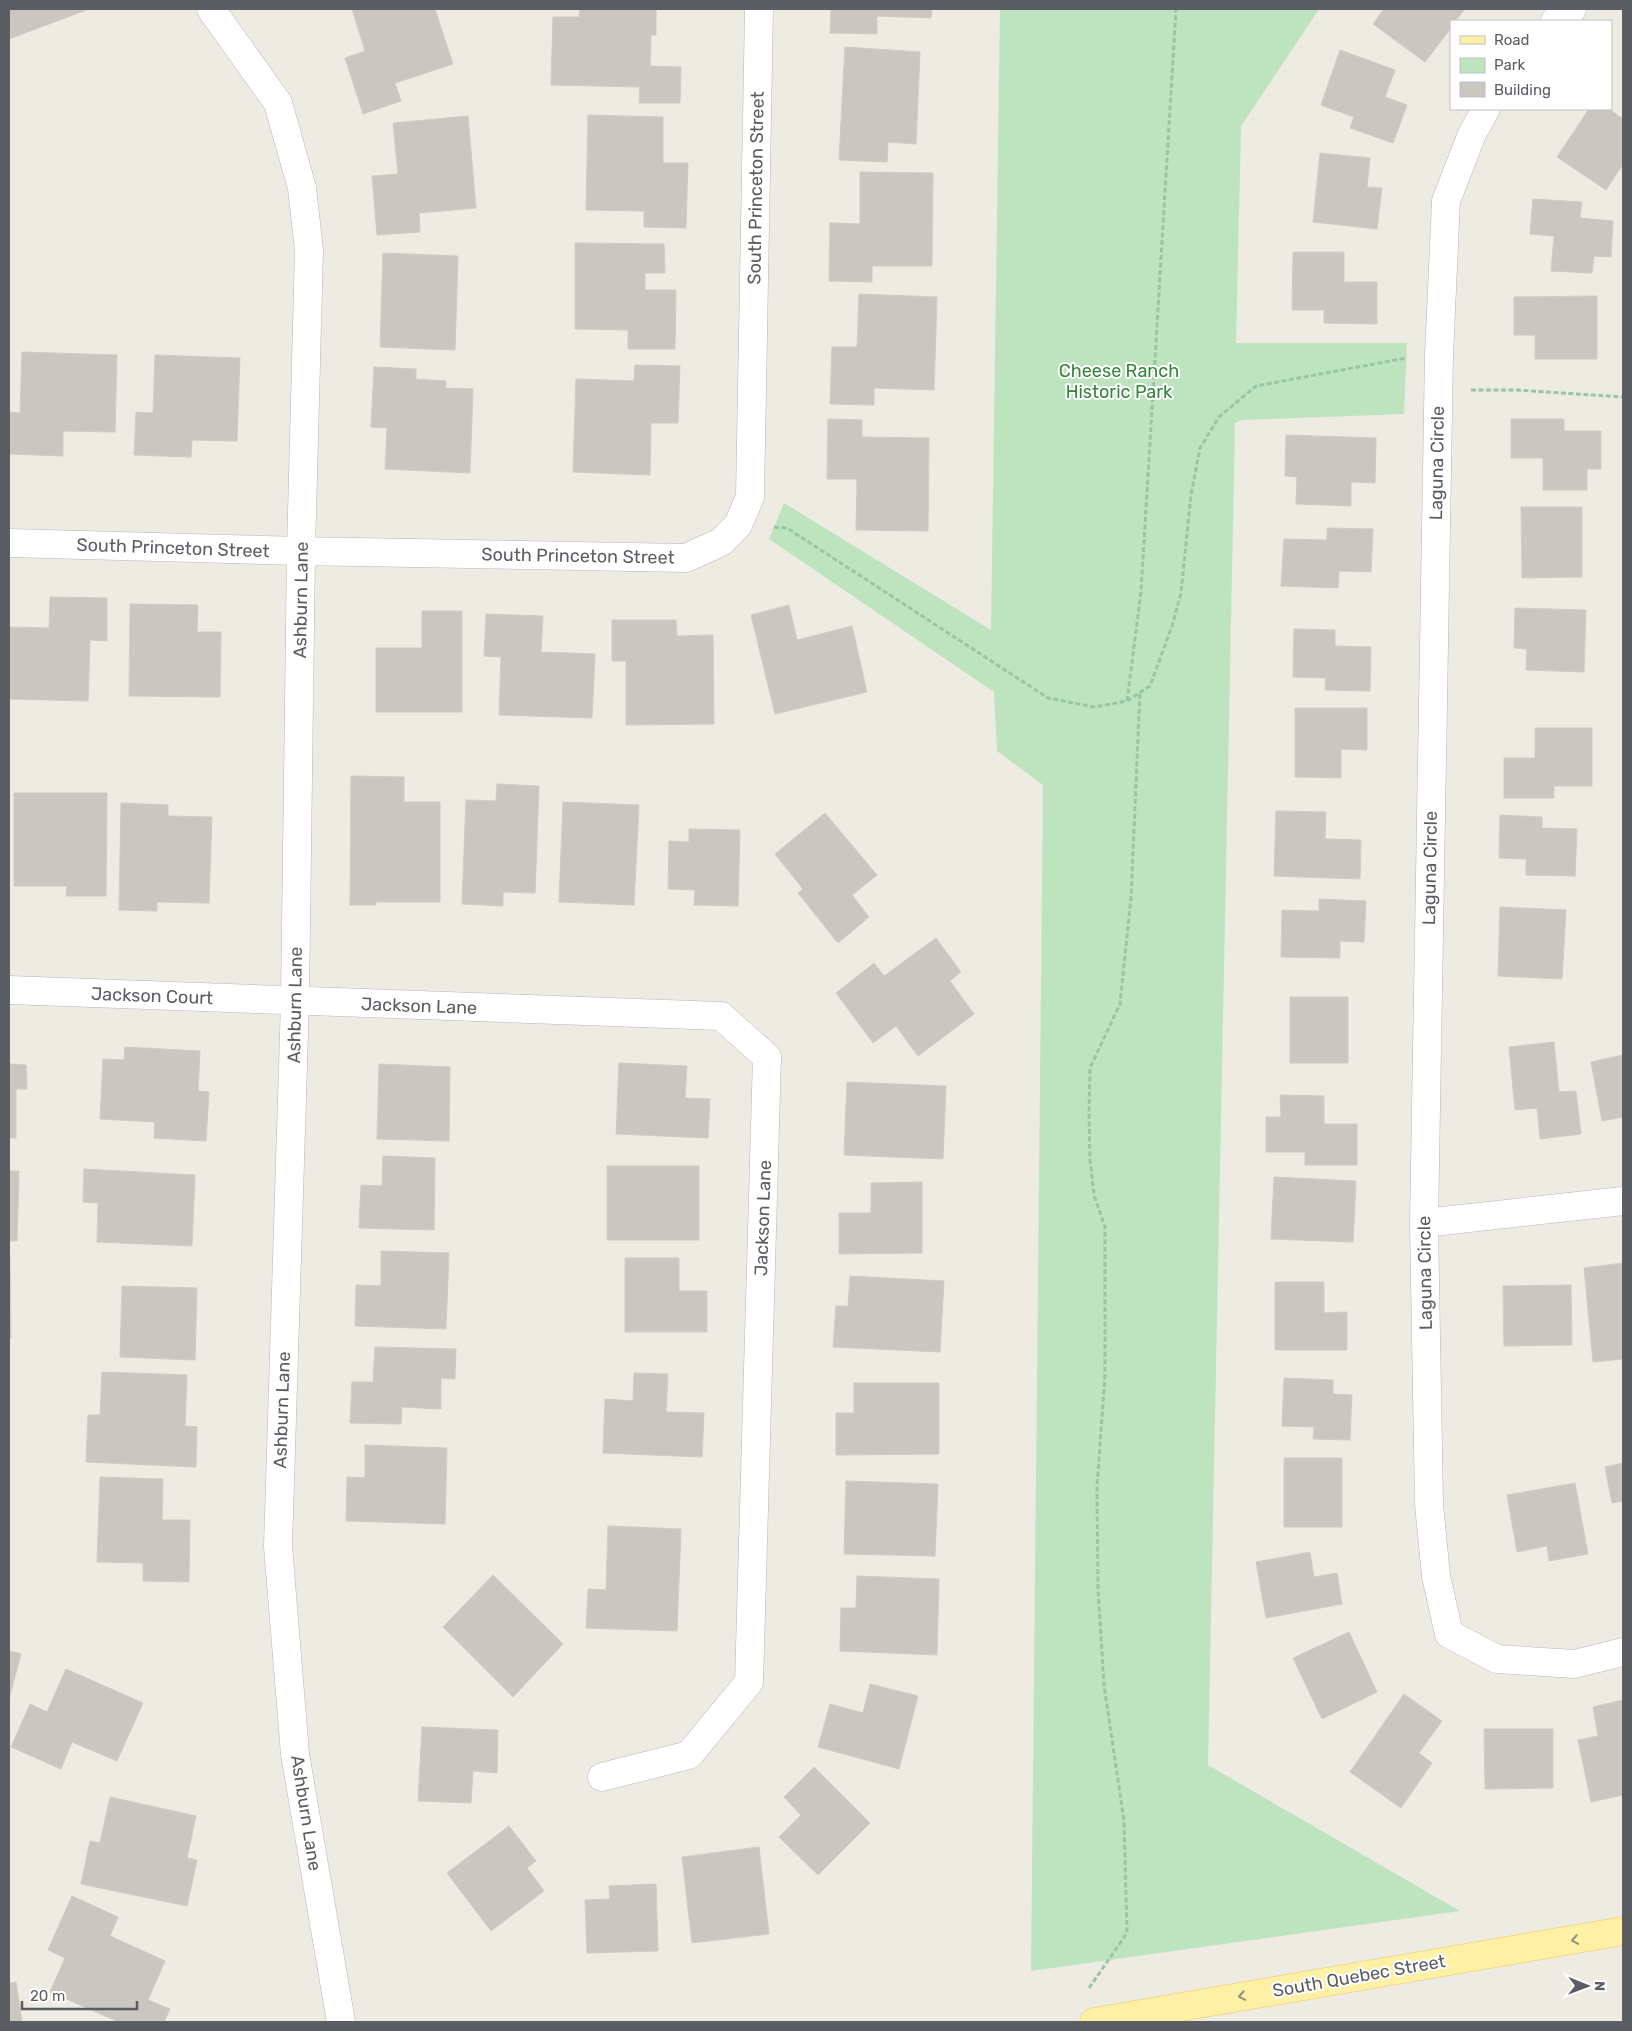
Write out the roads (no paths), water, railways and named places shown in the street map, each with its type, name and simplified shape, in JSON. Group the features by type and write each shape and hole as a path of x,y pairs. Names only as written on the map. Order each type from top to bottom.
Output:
{"main road":[{"name":"South Quebec Street","path":"1094,2022 1623,1931"}],"street":[{"name":"Ashburn Lane","path":"211,9 278,103 302,188 309,250 301,551 296,1002 278,1546 295,1754 341,2022"},
{"name":"South Princeton Street","path":"9,543 301,551 686,558 721,542 738,525 750,497 759,9"},
{"path":"1556,20 1572,9"},
{"name":"Laguna Circle","path":"1485,110 1472,134 1446,202 1439,355 1424,1223 1428,1504 1436,1576 1449,1634 1498,1659 1574,1664 1623,1652"},
{"name":"Jackson Court","path":"9,990 296,1002"},
{"name":"Jackson Lane","path":"296,1002 721,1016 767,1057 749,1682 688,1755 602,1777"},
{"path":"1424,1223 1623,1201"}],"park label":[{"name":"Cheese Ranch Historic Park","path":"1119,381"}]}
